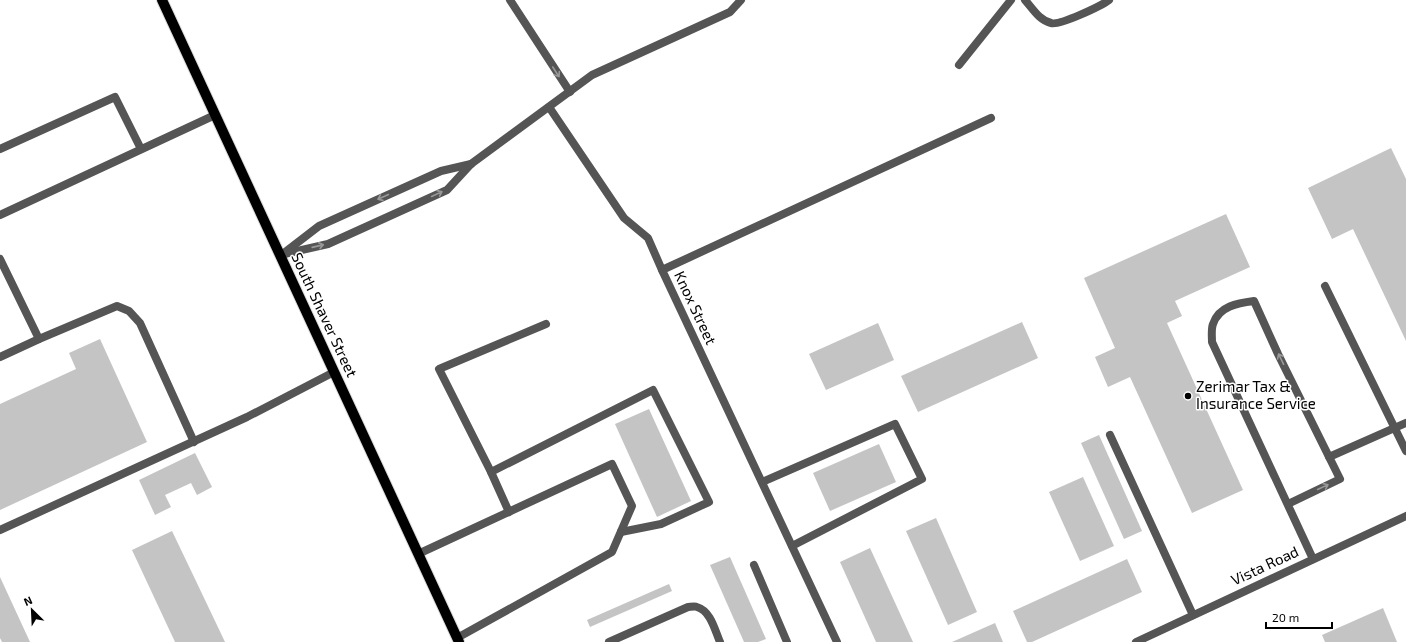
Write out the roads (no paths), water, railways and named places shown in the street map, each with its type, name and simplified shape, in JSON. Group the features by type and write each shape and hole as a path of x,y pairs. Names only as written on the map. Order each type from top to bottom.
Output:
{"main road":[{"name":"South Shaver Street","path":"162,0 458,640"}],"street":[{"path":"510,0 570,92"},
{"path":"280,255 328,244 447,190 472,164 592,76 730,12 741,0"},
{"path":"959,65 1011,0"},
{"path":"1025,0 1041,18 1052,24 1063,22 1109,0"},
{"path":"0,149 115,97 141,149"},
{"path":"549,107 624,218 648,238 662,270"},
{"path":"0,215 215,115"},
{"name":"Knox Street","path":"837,642 662,270 990,118"},
{"path":"280,255 319,226 441,171 472,164"},
{"path":"0,259 39,339"},
{"path":"1325,286 1406,451"},
{"path":"1288,504 1340,479 1278,354 1254,301 1238,303 1220,312 1212,324 1212,342 1288,504 1314,559"},
{"path":"0,357 117,306 129,311 140,323 194,442"},
{"path":"509,512 491,472 439,370 546,324"},
{"path":"0,530 247,417 334,372"},
{"path":"491,472 654,390 709,502 661,524 621,532"},
{"path":"1329,457 1406,423"},
{"path":"762,482 895,424 922,479 792,546"},
{"path":"1110,435 1193,615"},
{"path":"418,554 612,464 632,506 612,552 458,640"},
{"name":"Vista Road","path":"1136,642 1406,516"},
{"path":"754,565 788,642"},
{"path":"609,642 688,607 697,606 706,612 720,642"}],"place":[{"name":"Zerimar Tax & Insurance Service","path":"1188,396"}]}
